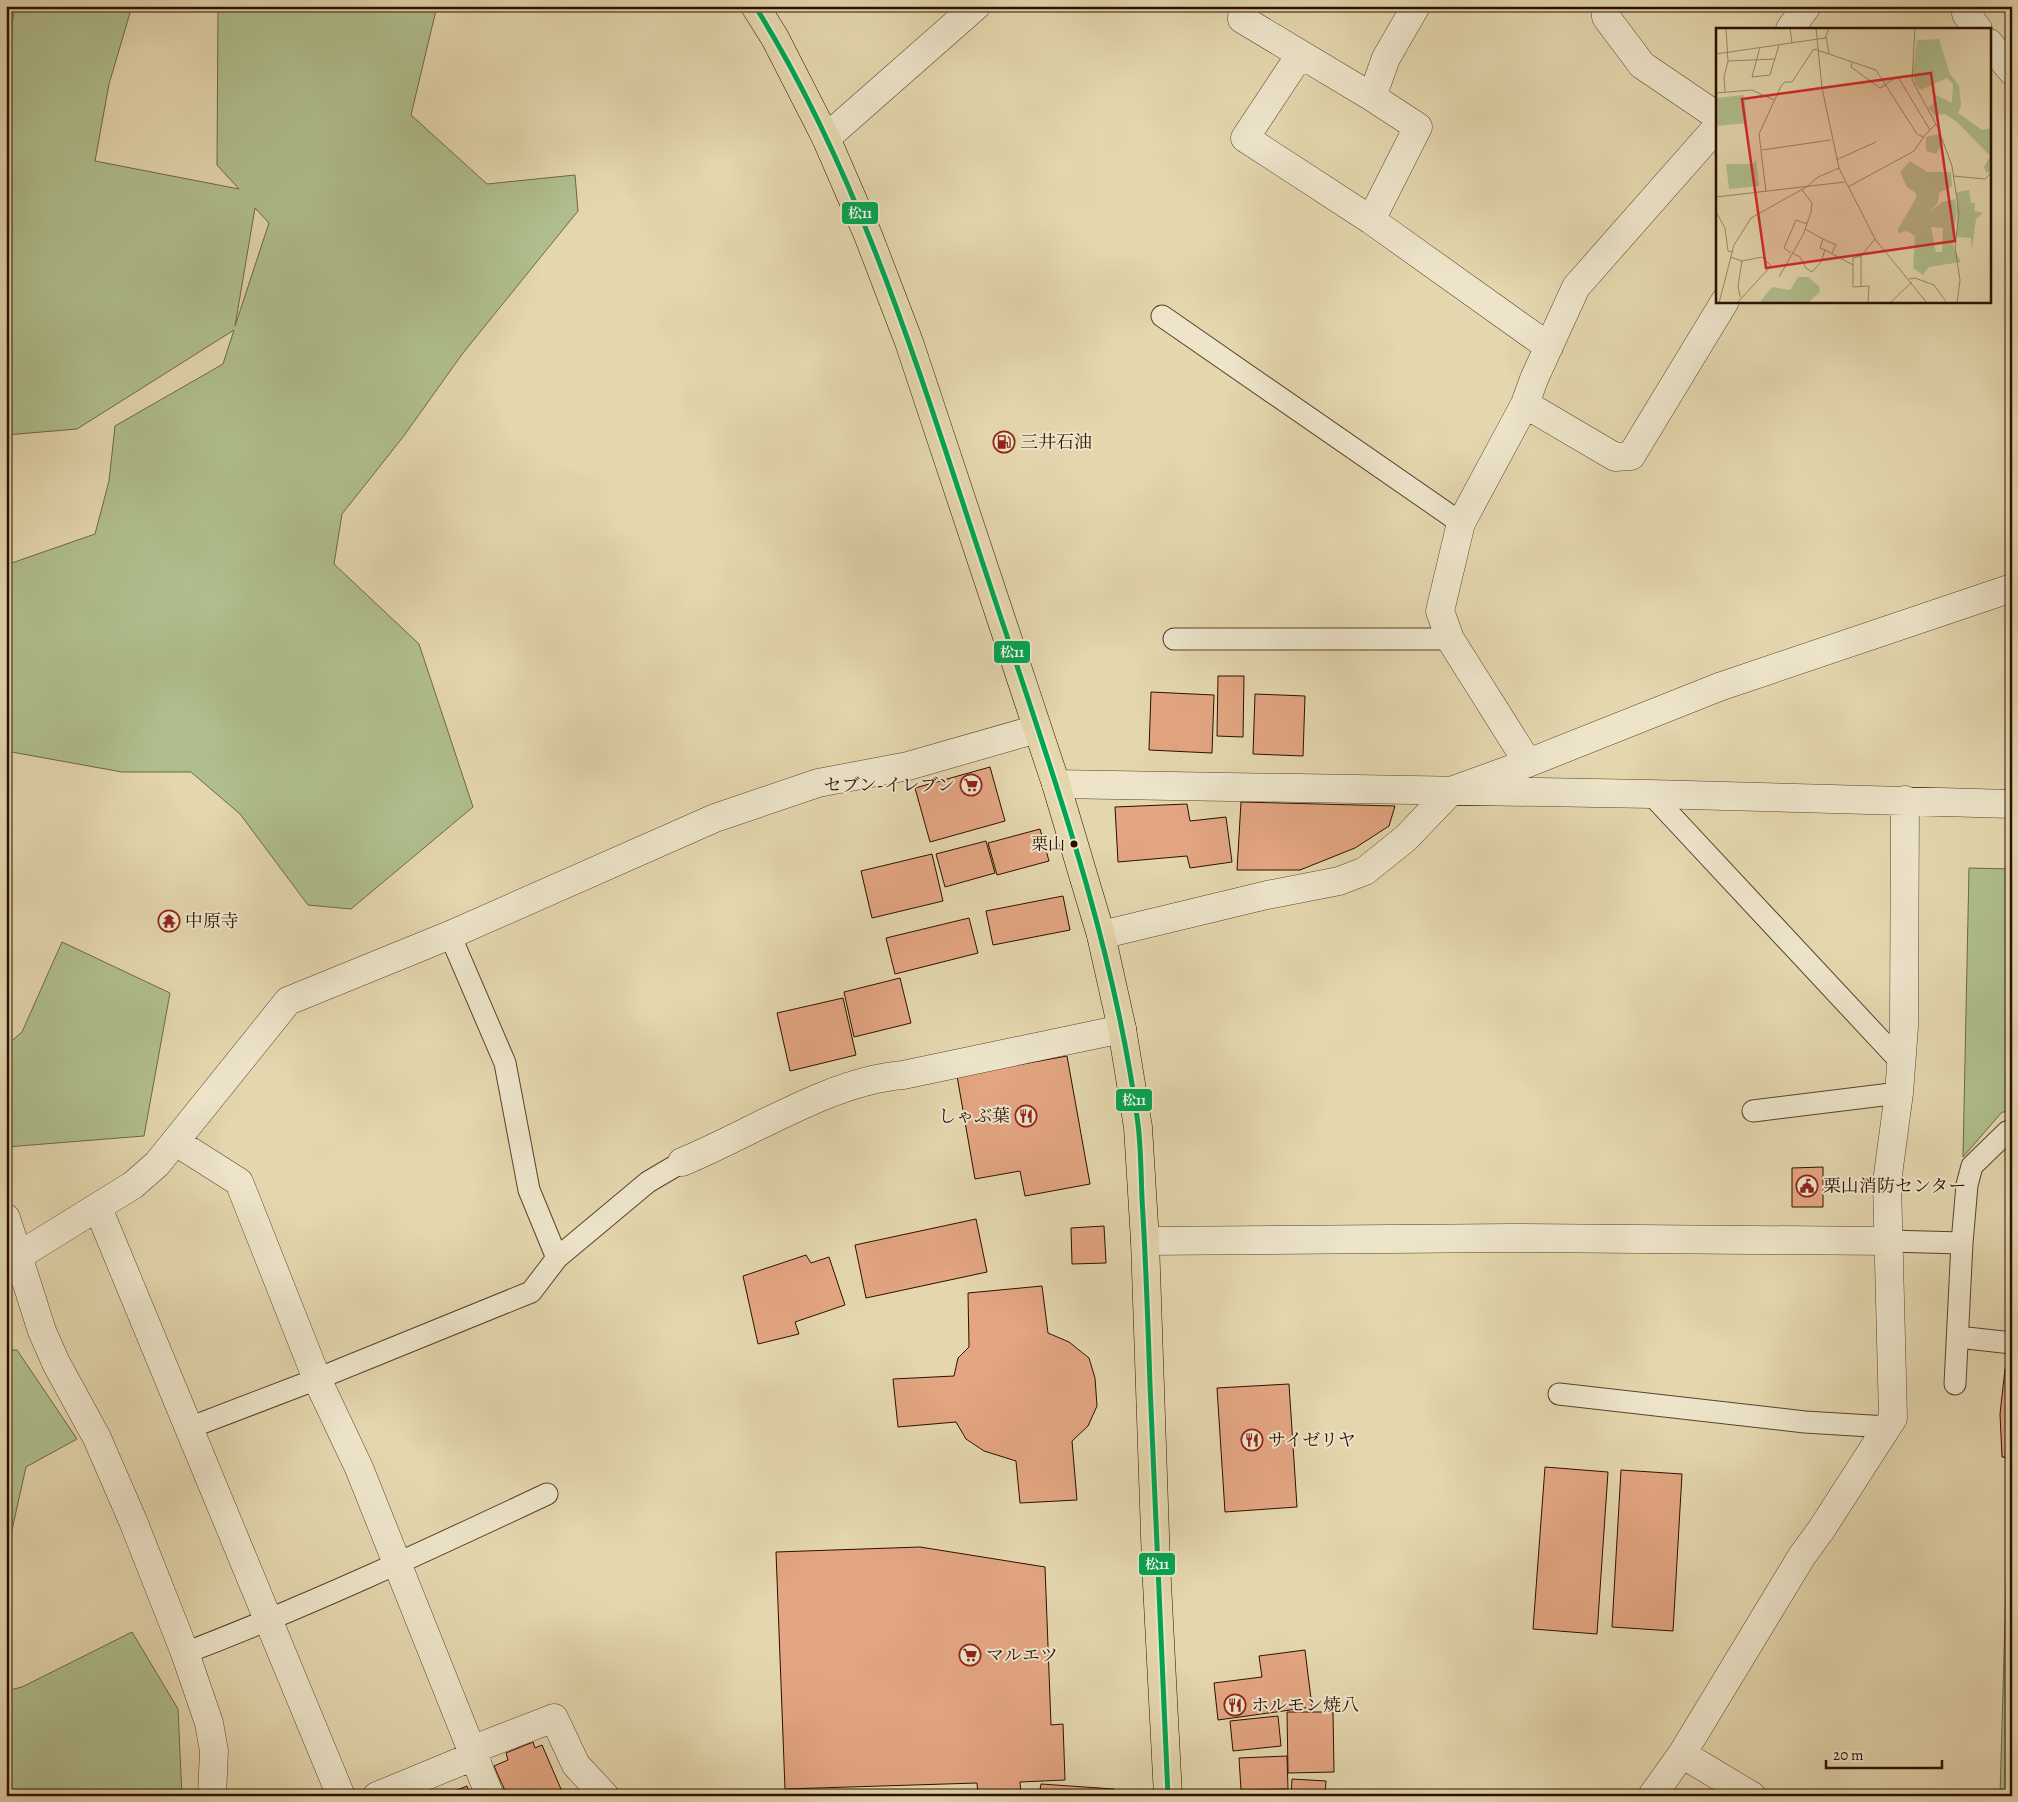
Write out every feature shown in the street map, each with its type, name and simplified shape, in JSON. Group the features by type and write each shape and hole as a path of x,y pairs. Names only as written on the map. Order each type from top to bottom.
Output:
{"main road":[{"path":"755,6 775,38 826,138 868,236 909,342 1056,784 1101,935 1122,1029 1138,1127 1145,1241 1156,1564 1168,1796"}],"street":[{"path":"826,138 976,6"},
{"path":"1243,6 1242,19 1372,97 1418,127 1371,220"},
{"path":"1372,97 1386,58 1416,6"},
{"path":"1605,6 1606,17 1642,65 1716,115"},
{"path":"1791,28 1807,6"},
{"path":"1990,44 2012,71"},
{"path":"1300,55 1245,138 1371,220 1549,347"},
{"path":"1528,763 1450,638 1440,611 1461,523 1526,404 1576,287 1716,128"},
{"path":"1526,404 1615,457 1632,456 1724,302"},
{"path":"1101,935 1268,895 1339,881 1365,871 1406,838 1451,791 1528,763 1719,687 2012,588"},
{"path":"20,1255 133,1185 157,1164 288,1001 450,935 715,818 818,783 908,766 1037,729"},
{"path":"1056,784 1652,794 2012,804"},
{"path":"1652,1796 1682,1754 1802,1556 1821,1530 1893,1418 1886,1182 1899,1093 1904,1028 1905,800"},
{"path":"682,1162 721,1146 824,1096 888,1076 903,1075 1122,1029"},
{"path":"176,1142 239,1182 316,1380 359,1468 490,1796"},
{"path":"98,1208 341,1796"},
{"path":"6,1218 20,1255 42,1331 56,1363 96,1438 133,1521 185,1653 209,1723 214,1751 212,1796"},
{"path":"1145,1241 1511,1238 1888,1240"},
{"path":"377,1796 554,1718 576,1765 606,1796"},
{"path":"1682,1754 1752,1796"}],"lane":[{"path":"1162,316 1461,523"},
{"path":"1174,639 1450,638"},
{"path":"1652,794 1901,1062"},
{"path":"450,935 505,1063 529,1190 557,1258"},
{"path":"1753,1111 1899,1093"},
{"path":"1955,1384 1967,1185 1972,1166 2007,1132 2012,1130"},
{"path":"189,1428 316,1380 530,1292 557,1258 648,1182 682,1162"},
{"path":"1888,1240 1962,1243"},
{"path":"1958,1337 2012,1343"},
{"path":"1559,1394 1805,1422 1887,1426"},
{"path":"185,1653 269,1621 398,1564 547,1494"}],"green space":[{"path":"15,6 132,6 109,84 95,161 239,189 217,165 218,6 437,6 411,115 487,184 575,175 578,211 463,353 403,437 342,514 334,564 419,644 473,807 351,909 308,905 240,814 191,772 122,772 6,751 6,565 95,534 109,481 115,426 223,364 234,330 77,429 6,435 6,64","holes":["255,208 269,223 235,326"]},
{"path":"1969,868 2012,869 2012,1112 2002,1112 1963,1157"},
{"path":"62,942 170,993 144,1136 6,1147 6,1046 22,1032"},
{"path":"6,1350 17,1350 77,1439 26,1467 6,1557"},
{"path":"2007,1550 2012,1551 2012,1796 2000,1796"},
{"path":"132,1632 178,1709 182,1796 6,1796 6,1691 22,1687"}],"building":[{"path":"1218,676 1244,676 1243,737 1217,736"},
{"path":"1151,692 1214,695 1212,753 1149,750"},
{"path":"1255,694 1305,696 1303,756 1253,754"},
{"path":"990,767 1005,821 930,842 915,788"},
{"path":"1241,802 1395,806 1389,826 1355,848 1300,870 1237,870"},
{"path":"1187,804 1190,821 1226,817 1232,862 1190,868 1187,856 1118,862 1115,807"},
{"path":"1040,829 1049,861 997,875 988,843"},
{"path":"986,841 995,873 945,887 936,854"},
{"path":"932,854 943,901 872,918 861,871"},
{"path":"1063,896 1070,930 993,945 986,911"},
{"path":"969,918 978,953 895,974 886,938"},
{"path":"900,978 911,1023 854,1037 844,992"},
{"path":"843,998 856,1055 790,1071 777,1013"},
{"path":"1067,1056 1090,1184 1025,1196 1020,1171 975,1179 957,1076"},
{"path":"1823,1167 1823,1207 1792,1207 1792,1168"},
{"path":"976,1219 987,1272 866,1298 855,1245"},
{"path":"1104,1226 1106,1263 1072,1264 1071,1228"},
{"path":"806,1255 811,1263 829,1257 845,1305 795,1322 799,1334 758,1344 743,1276"},
{"path":"1042,1286 1048,1333 1069,1342 1089,1358 1095,1378 1097,1406 1088,1426 1072,1441 1077,1500 1020,1503 1016,1461 984,1451 966,1439 956,1422 898,1427 893,1379 954,1376 958,1358 969,1347 968,1293"},
{"path":"2005,1369 2012,1370 2012,1458 2002,1457 2000,1414"},
{"path":"1289,1384 1297,1507 1225,1512 1217,1388"},
{"path":"1545,1467 1608,1472 1597,1634 1533,1629"},
{"path":"1621,1470 1682,1474 1673,1631 1612,1627"},
{"path":"920,1547 1045,1567 1051,1725 1063,1724 1065,1780 1020,1782 1021,1796 978,1796 977,1783 785,1789 776,1552"},
{"path":"1305,1650 1312,1707 1218,1720 1214,1683 1262,1677 1259,1656"},
{"path":"1287,1712 1333,1712 1334,1772 1288,1773"},
{"path":"1278,1716 1281,1746 1233,1751 1230,1721"},
{"path":"533,1742 535,1748 542,1745 564,1796 513,1796 511,1791 506,1793 494,1766 508,1760 506,1753"},
{"path":"1287,1756 1288,1789 1241,1790 1239,1758"},
{"path":"1292,1779 1326,1781 1325,1796 1291,1796"},
{"path":"1041,1784 1114,1789 1114,1796 1039,1796"},
{"path":"467,1786 470,1796 442,1796"}],"transit line":[{"name":"松11","path":"755,6 794,73 828,142 888,284 939,430 1054,778 1095,915 1112,984 1127,1054 1140,1143 1168,1796"}],"place":[{"name":"三井石油","path":"1004,442"},
{"name":"セブン-イレブン","path":"971,785"},
{"name":"栗山","path":"1074,844"},
{"name":"中原寺","path":"169,921"},
{"name":"しゃぶ葉","path":"1026,1116"},
{"name":"栗山消防センター","path":"1807,1186"},
{"name":"サイゼリヤ","path":"1252,1440"},
{"name":"マルエツ","path":"970,1655"},
{"name":"ホルモン焼八","path":"1235,1705"}]}
